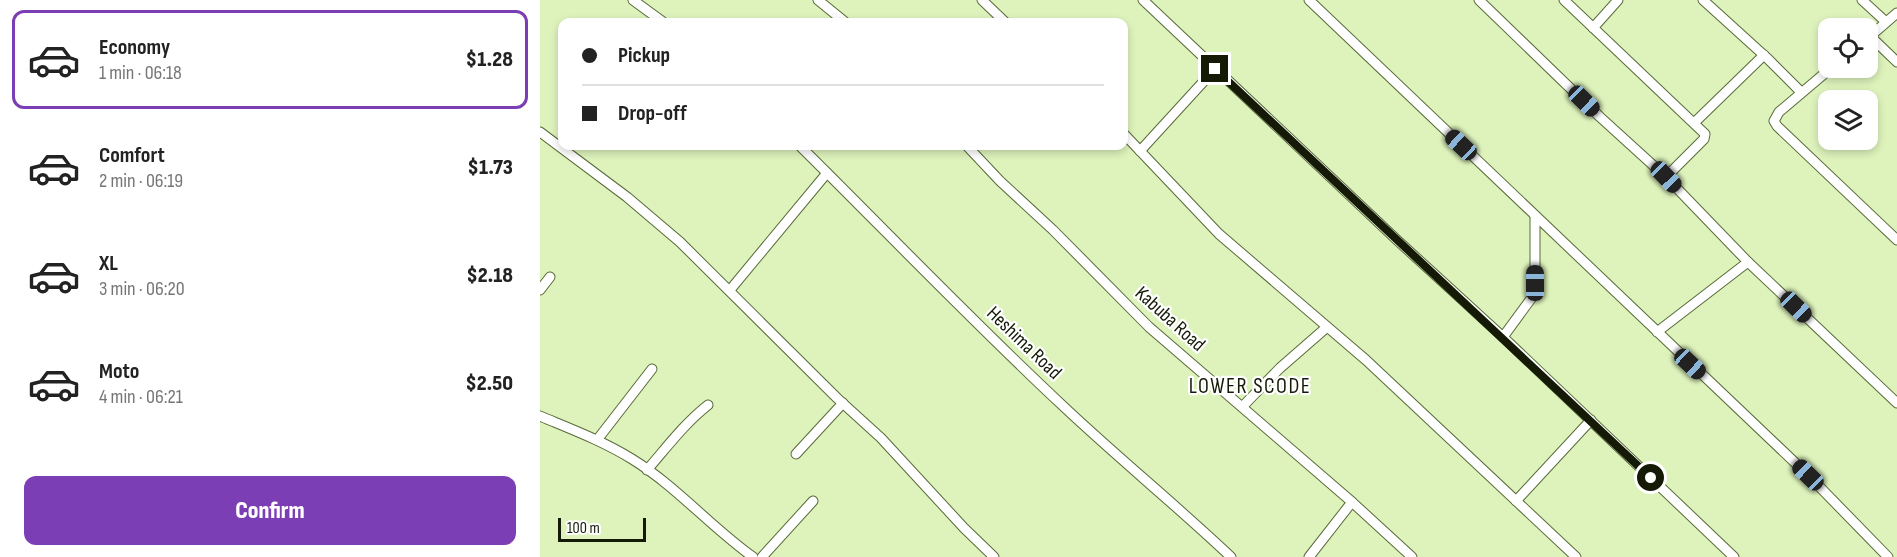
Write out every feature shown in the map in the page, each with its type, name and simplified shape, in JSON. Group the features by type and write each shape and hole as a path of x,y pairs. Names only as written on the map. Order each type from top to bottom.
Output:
{"street":[{"path":"633,0 658,18"},
{"path":"818,0 840,18"},
{"path":"982,0 1001,18"},
{"path":"1143,0 1734,557"},
{"path":"1309,0 1808,475 1888,557"},
{"path":"1479,0 1666,177 1748,262 1897,403"},
{"path":"1564,0 1705,134 1704,139 1666,177"},
{"path":"1593,27 1618,0"},
{"path":"1703,0 1801,92"},
{"path":"1862,0 1886,22"},
{"path":"1878,29 1897,13"},
{"path":"1878,45 1897,62"},
{"path":"1694,123 1764,55"},
{"path":"1140,151 1215,69"},
{"path":"1818,78 1775,117 1774,121 1897,240"},
{"path":"540,132 558,146"},
{"path":"1128,138 1218,234 1366,360 1576,557"},
{"path":"564,150 680,242 881,438 994,557"},
{"name":"Heshima Road","path":"804,150 947,294 1063,406 1231,557"},
{"name":"Kabuba Road","path":"971,150 1149,327 1243,406 1412,557"},
{"path":"730,290 827,173"},
{"path":"1503,337 1533,296 1535,216"},
{"path":"1657,332 1748,262"},
{"path":"540,290 550,277"},
{"path":"1243,406 1280,368 1327,327"},
{"path":"597,440 652,369"},
{"path":"796,454 843,403"},
{"path":"647,470 690,419 708,405"},
{"path":"540,416 597,440 632,459 673,489 753,557"},
{"path":"1515,501 1591,420"},
{"path":"762,557 813,501"},
{"path":"1309,557 1352,502"}],"district":[{"name":"LOWER SCODE","path":"1250,386"}],"route":[{"path":"1215,69 1651,478"}]}
